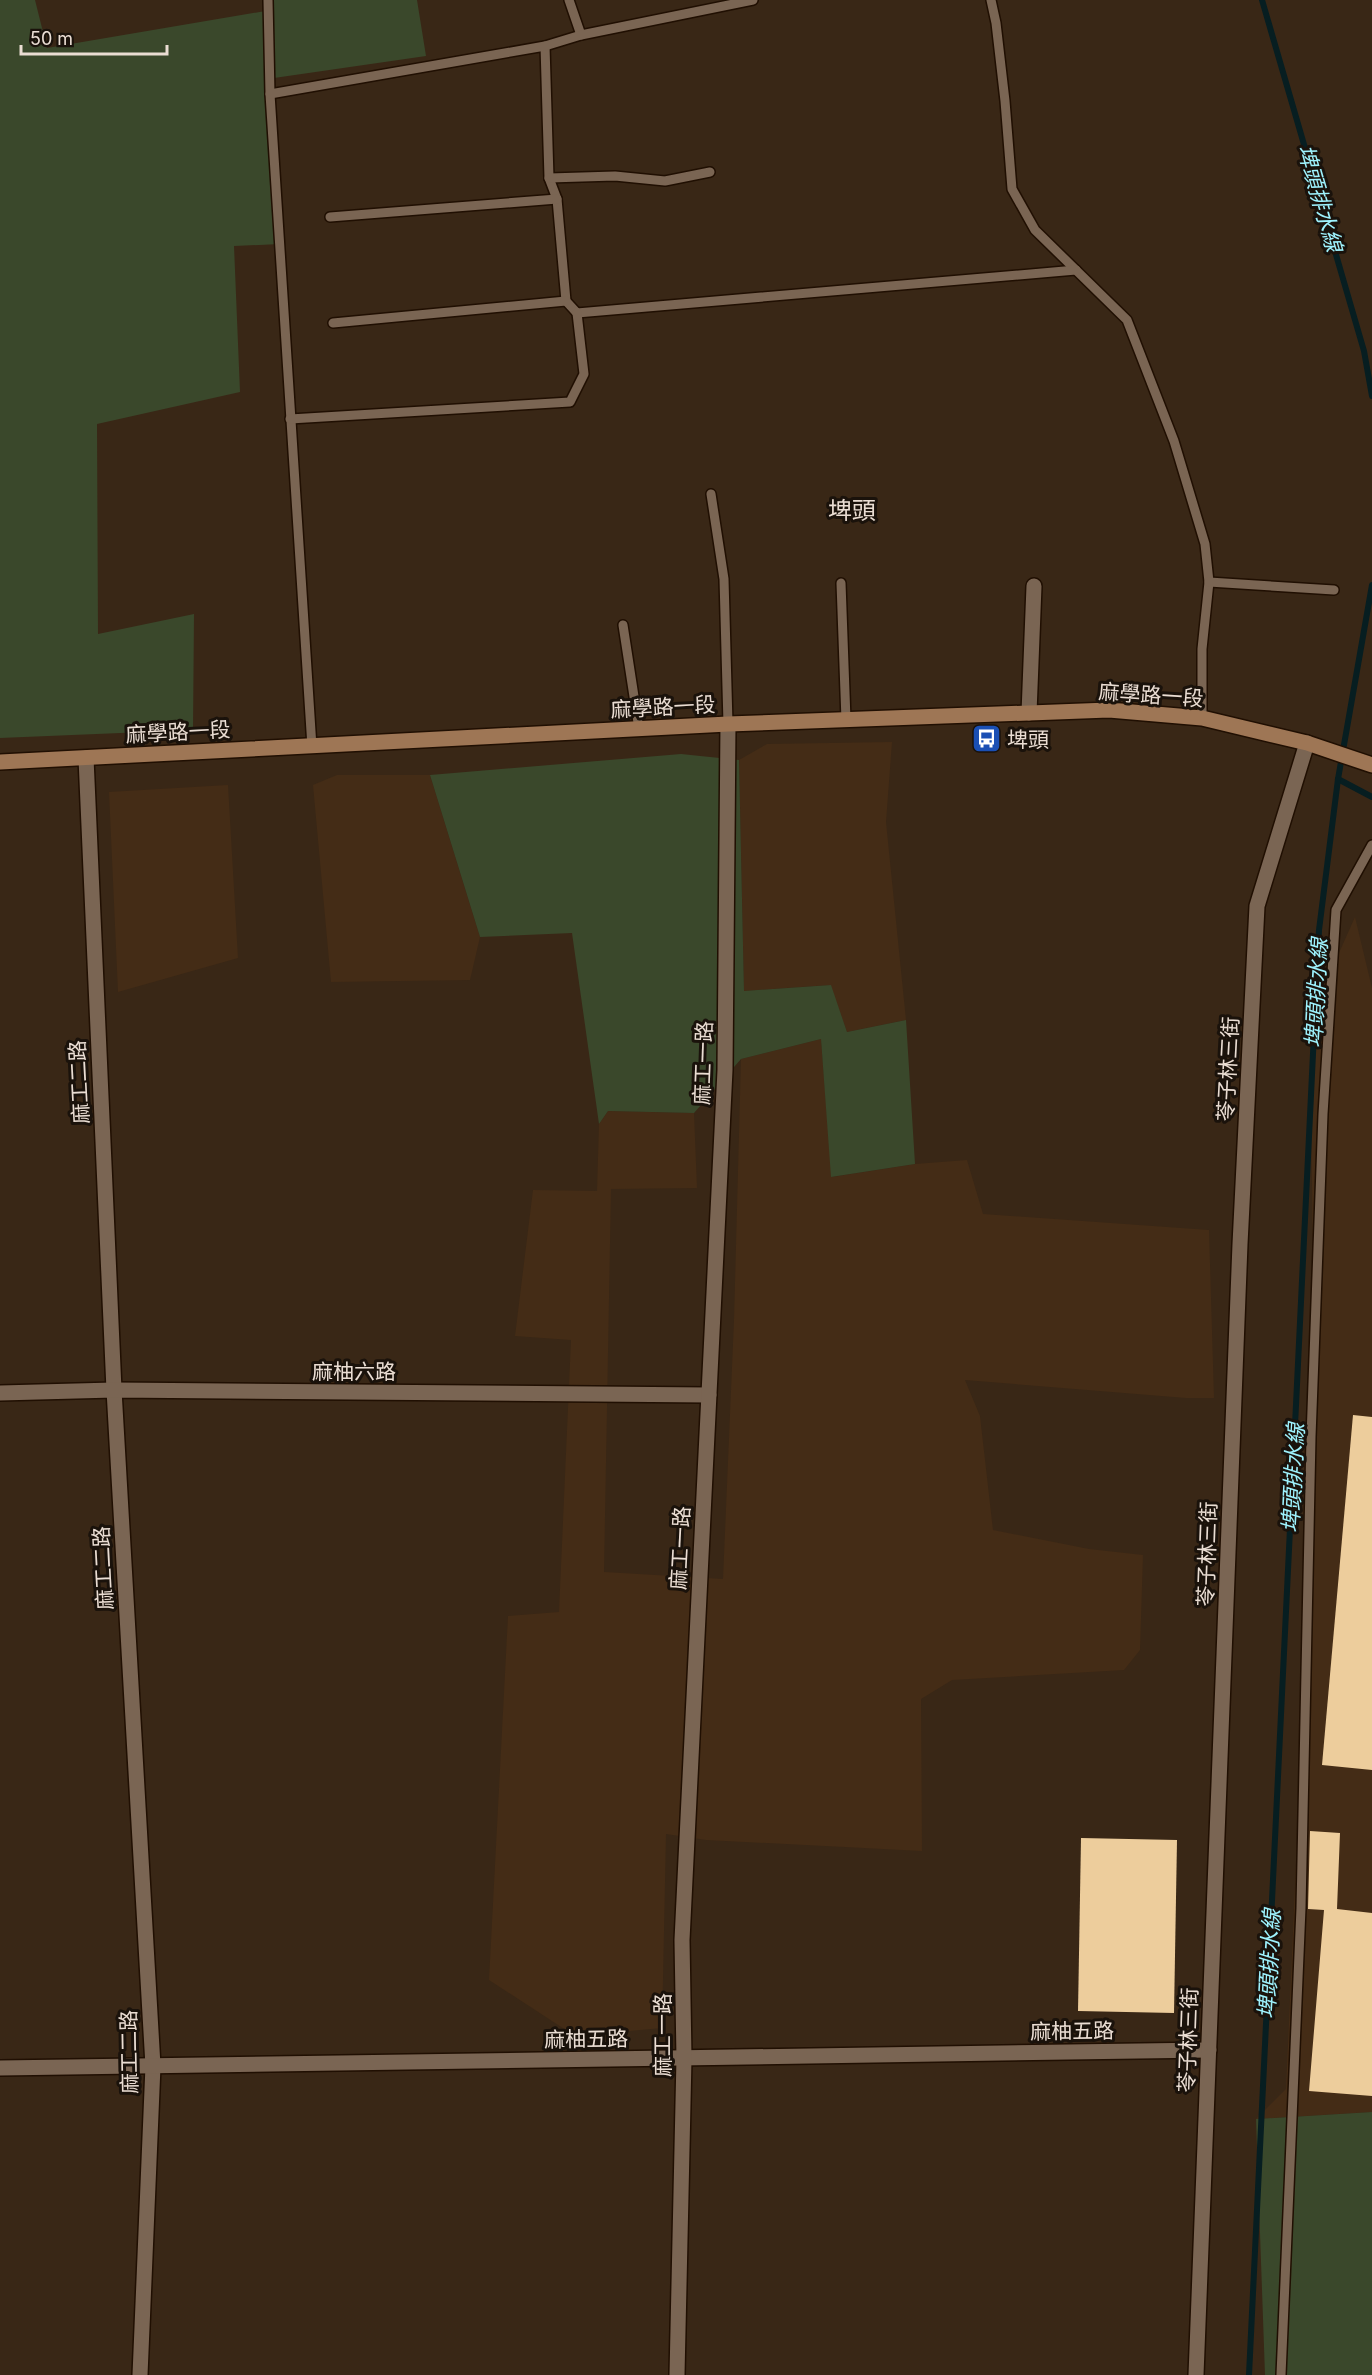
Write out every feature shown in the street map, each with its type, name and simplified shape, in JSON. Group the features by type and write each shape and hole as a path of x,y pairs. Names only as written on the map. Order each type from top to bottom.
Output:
{"main road":[{"name":"麻學路一段","path":"0,762 728,724 1109,710 1202,718 1307,743 1372,765"}],"street":[{"path":"1029,713 1035,586"},
{"name":"麻工一路","path":"677,2375 684,2058 682,1940 725,1070 728,724"},
{"name":"苓子林三街","path":"1196,2375 1240,1244 1257,906 1307,743"},
{"name":"麻工二路","path":"86,758 114,1390 153,2066 140,2375"},
{"name":"麻柚六路","path":"0,1393 114,1390 709,1395"},
{"name":"麻柚五路","path":"0,2068 1209,2050"}],"lane":[{"path":"268,0 270,93 312,747"},
{"path":"569,0 581,35"},
{"path":"270,93 545,46 581,35 753,0"},
{"path":"991,0 1005,101 1012,189 1035,230 1127,320 1174,441 1205,544 1209,582 1202,649 1202,718"},
{"path":"290,419 570,402 584,374 577,314 566,301 557,199 549,178 545,46"},
{"path":"549,178 615,176 665,181 710,172"},
{"path":"330,217 557,199"},
{"path":"577,314 1076,270"},
{"path":"333,323 566,301"},
{"path":"711,494 724,579 728,724"},
{"path":"1209,582 1334,590"},
{"path":"841,583 846,720"},
{"path":"623,625 639,729"},
{"path":"1281,2375 1300,1908 1311,1437 1323,1114 1336,910 1372,845"}],"shaded area":[{"path":"892,742 886,822 906,1020 847,1032 830,985 744,991 739,760 767,744"},
{"path":"337,775 430,775 480,937 470,980 331,982 313,785"},
{"path":"228,785 238,958 118,992 109,792"},
{"path":"1355,917 1372,988 1372,2112 1256,2119 1286,2089 1315,1437 1310,1018"},
{"path":"821,1039 832,1177 915,1164 967,1160 983,1214 1209,1230 1214,1398 1186,1398 965,1380 980,1416 993,1530 1089,1549 1143,1555 1140,1650 1124,1670 952,1680 921,1699 922,1851 706,1840 666,1834 662,2028 575,2036 489,1980 508,1616 559,1612 571,1340 515,1336 533,1190 597,1191 599,1124 608,1111 694,1113 697,1188 611,1189 604,1572 723,1579 734,1320 741,1059"}],"green space":[{"path":"0,0 35,0 47,48 271,10 270,0 417,0 426,56 274,78 280,244 234,246 240,392 97,424 98,634 194,614 193,730 0,738"},
{"path":"681,754 739,760 744,991 831,985 847,1032 906,1020 915,1164 831,1177 821,1039 741,1059 694,1113 608,1111 599,1124 572,933 480,937 430,775"},
{"path":"1372,2112 1372,2375 1265,2375 1256,2119"}],"building":[{"path":"1353,1415 1372,1417 1372,1770 1322,1765"},
{"path":"1310,1831 1340,1833 1337,1909 1372,1913 1372,2096 1309,2091 1324,1910 1308,1909"},
{"path":"1081,1838 1177,1840 1174,2013 1078,2011"}],"waterway":[{"name":"埤頭排水線","path":"1262,0 1364,351 1372,396"},
{"name":"埤頭排水線","path":"1249,2375 1319,930 1338,779 1372,585"},
{"path":"1338,779 1372,797"}],"place":[{"name":"埤頭","path":"986,739"}],"district":[{"name":"埤頭","path":"852,510"}]}
